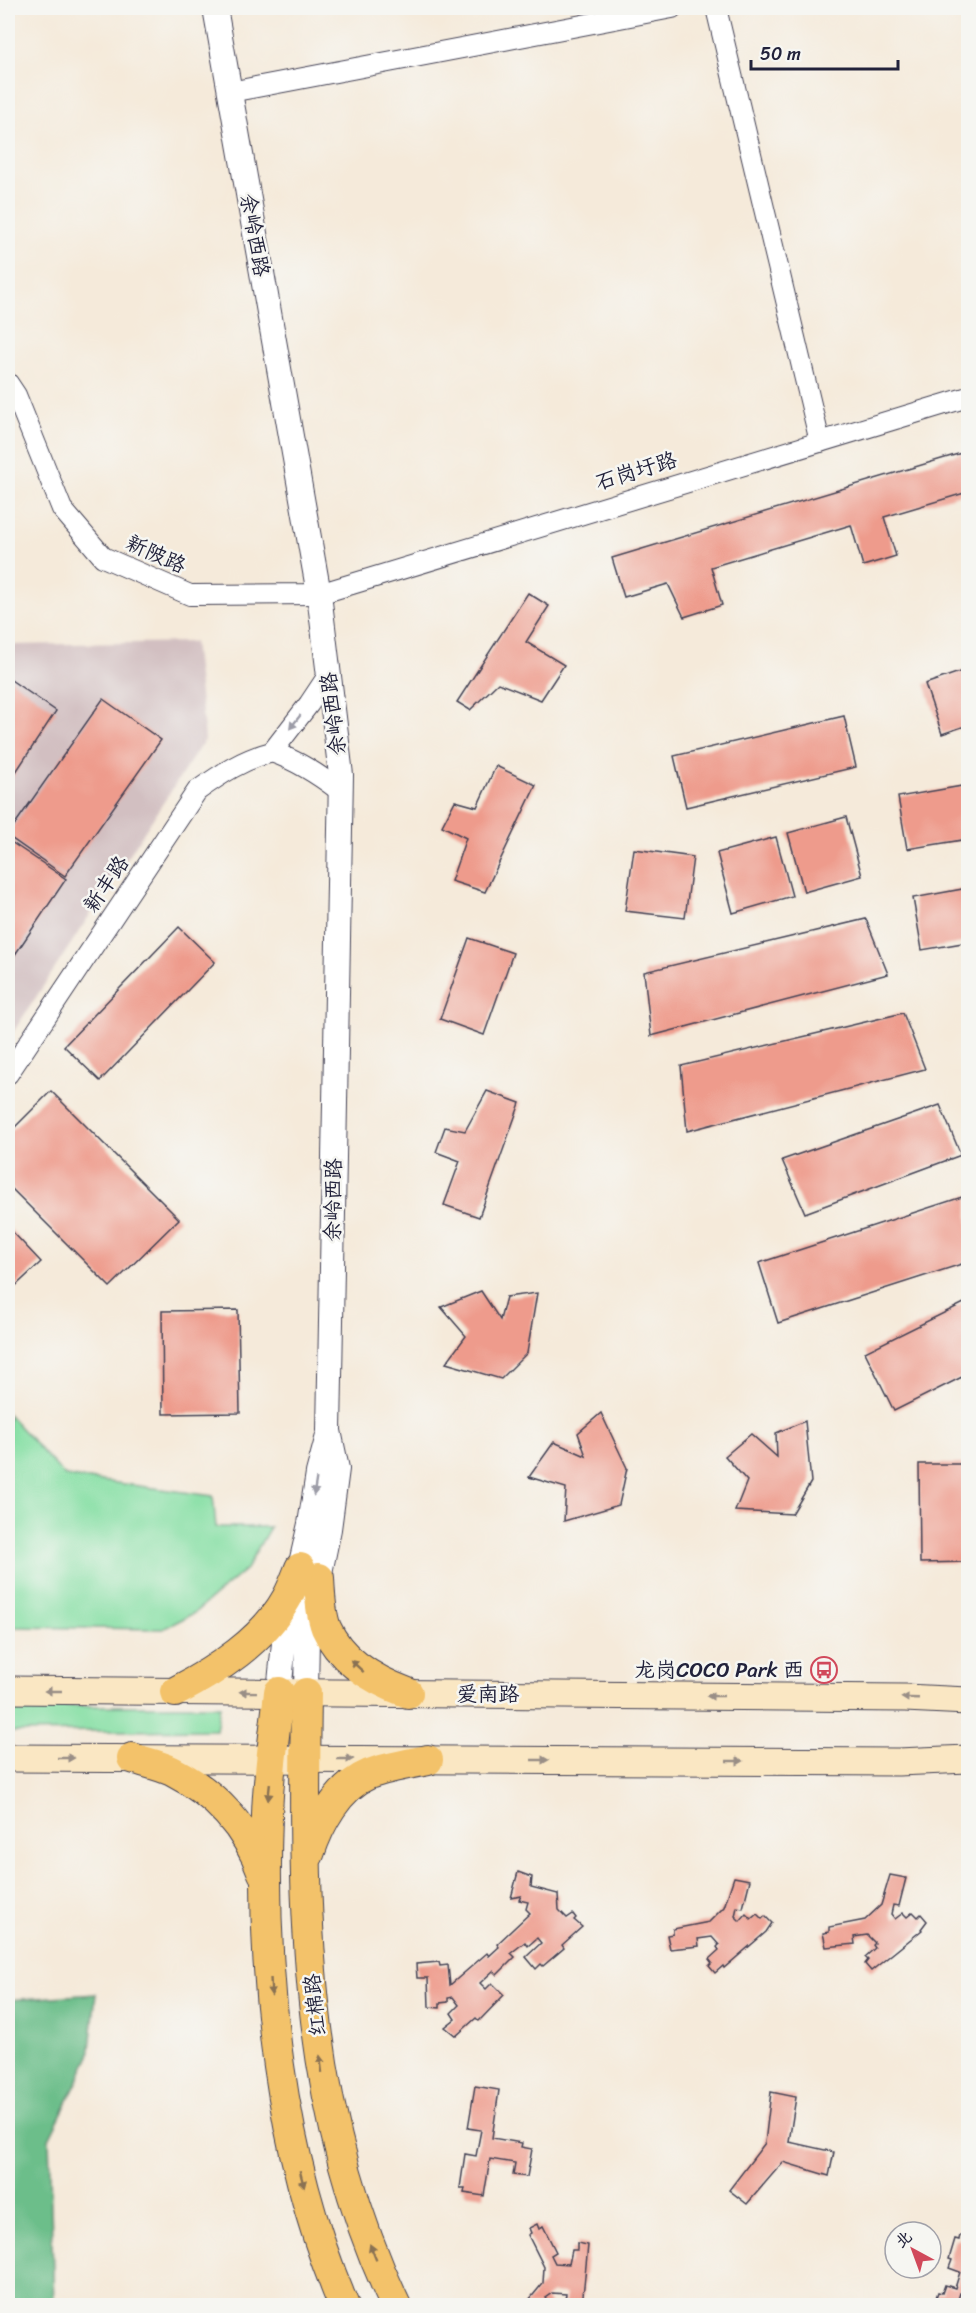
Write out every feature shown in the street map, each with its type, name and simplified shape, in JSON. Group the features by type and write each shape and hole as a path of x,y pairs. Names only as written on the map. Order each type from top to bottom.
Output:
{"main road":[{"path":"175,1692 205,1676 249,1643 269,1623 309,1573 326,1628 341,1650 357,1668 379,1682 408,1693"},
{"name":"爱南路","path":"8,1690 905,1698 969,1701"},
{"name":"红棉路","path":"293,1693 272,1759 267,1813 267,1885 273,2012 293,2147 312,2217 344,2306"},
{"name":"红棉路","path":"293,1693 305,1759 305,1865 313,2002 324,2083 344,2168 362,2225 396,2306"},
{"path":"8,1758 898,1762 969,1759"},
{"path":"132,1758 170,1771 198,1786 219,1803 239,1826 255,1852 267,1885"},
{"path":"305,1865 315,1834 344,1792 366,1775 391,1767 428,1760"}],"street":[{"name":"余岭西路","path":"215,8 319,594 341,775 330,1431 318,1473 309,1573 285,1634 293,1693"},
{"path":"230,92 672,8"},
{"path":"716,8 820,442"},
{"name":"新陂路","path":"8,383 16,395 62,509 104,557 190,595 319,594"},
{"name":"石岗圩路","path":"319,594 969,397"},
{"path":"328,674 309,704 272,752 295,760 340,791"},
{"name":"新丰路","path":"8,1074 197,792 227,770 251,757 272,752"}],"shaded area":[{"path":"194,642 205,739 8,1040 8,645"}],"green space":[{"path":"8,1414 65,1476 213,1496 216,1527 270,1527 246,1569 194,1613 163,1629 8,1627"},
{"path":"8,1706 220,1706 216,1730 8,1732"},
{"path":"96,1994 89,2058 49,2139 54,2305 8,2305 8,2000"}],"building":[{"path":"968,451 968,492 884,517 896,556 863,566 851,525 711,567 722,605 684,617 668,584 624,597 612,558"},
{"path":"528,593 549,606 526,642 564,665 541,700 498,683 470,710 457,702"},
{"path":"968,669 968,725 942,734 925,684"},
{"path":"8,678 56,711 8,784"},
{"path":"103,699 161,740 65,876 8,834"},
{"path":"844,716 856,767 686,807 674,756"},
{"path":"496,766 536,785 485,892 451,881 466,838 442,826 455,801 477,807"},
{"path":"968,785 968,839 907,849 898,797"},
{"path":"846,817 862,876 804,892 788,833"},
{"path":"776,837 792,896 733,913 717,853"},
{"path":"8,840 66,879 8,965"},
{"path":"634,849 693,857 685,918 625,911"},
{"path":"968,888 968,942 922,950 913,898"},
{"path":"866,919 888,974 651,1036 644,972"},
{"path":"179,927 215,962 100,1081 64,1046"},
{"path":"469,938 513,953 484,1035 440,1019"},
{"path":"903,1013 925,1069 687,1131 681,1066"},
{"path":"51,1091 179,1219 110,1287 8,1185 8,1134"},
{"path":"487,1091 520,1103 479,1217 444,1205 460,1161 436,1152 445,1127 465,1131"},
{"path":"940,1105 961,1155 805,1213 782,1160"},
{"path":"968,1195 968,1262 778,1323 759,1263"},
{"path":"8,1227 41,1262 8,1293"},
{"path":"481,1291 500,1320 506,1297 537,1293 527,1353 501,1379 446,1363 466,1336 441,1307"},
{"path":"968,1301 968,1374 894,1411 865,1352"},
{"path":"238,1310 240,1413 163,1414 162,1311"},
{"path":"601,1413 627,1468 619,1505 564,1521 566,1488 529,1477 554,1442 586,1456 578,1433"},
{"path":"805,1421 811,1482 792,1514 735,1511 747,1481 725,1456 751,1434 777,1457 776,1433"},
{"path":"919,1464 968,1464 968,1562 920,1563"},
{"path":"518,1872 532,1877 531,1887 558,1894 559,1910 567,1918 573,1914 576,1918 574,1920 582,1927 562,1945 564,1948 543,1966 541,1964 536,1969 526,1957 541,1943 537,1938 528,1946 525,1942 511,1953 515,1957 497,1975 493,1971 480,1983 486,1989 492,1983 504,1995 479,2021 476,2018 456,2036 445,2027 455,2019 451,2013 459,2005 453,1997 448,1998 448,2002 440,2003 440,2008 429,2007 428,1978 417,1978 416,1964 439,1962 440,1966 448,1965 450,1985 487,1953 489,1956 499,1947 497,1944 530,1913 526,1909 528,1902 519,1900 521,1896 511,1898"},
{"path":"890,1875 906,1878 899,1906 893,1905 891,1914 895,1919 903,1913 907,1917 913,1912 918,1917 921,1914 927,1921 922,1930 871,1971 865,1964 868,1960 865,1957 875,1948 873,1945 875,1943 867,1935 854,1937 855,1944 826,1947 823,1933 829,1932 829,1927 865,1920 881,1905"},
{"path":"734,1877 750,1880 743,1908 737,1907 735,1916 740,1921 746,1914 751,1919 757,1914 762,1919 765,1916 772,1923 766,1932 715,1973 709,1966 712,1963 709,1959 719,1950 717,1947 719,1945 712,1937 698,1939 699,1946 670,1949 667,1935 673,1934 673,1929 709,1922 724,1907"},
{"path":"475,2086 499,2090 492,2138 522,2143 521,2147 532,2149 527,2177 513,2175 515,2163 490,2159 484,2196 464,2193 465,2188 460,2188 465,2154 476,2156 481,2130 468,2128"},
{"path":"771,2092 796,2097 789,2142 834,2152 829,2176 783,2162 747,2204 729,2190 765,2143"},
{"path":"537,2224 539,2229 543,2226 556,2252 551,2255 555,2263 569,2264 572,2250 577,2250 577,2243 588,2245 582,2306 564,2306 566,2294 552,2293 545,2298 551,2306 524,2306 543,2283 544,2267 528,2235 531,2233 529,2228"},
{"path":"960,2235 968,2238 968,2260 965,2270 968,2271 968,2296 960,2293 956,2306 933,2306 938,2292 942,2293 945,2285 955,2288 960,2272 949,2268 952,2260 949,2259 955,2239 959,2240"}],"place":[{"name":"龙岗COCO Park 西","path":"824,1670"}]}
